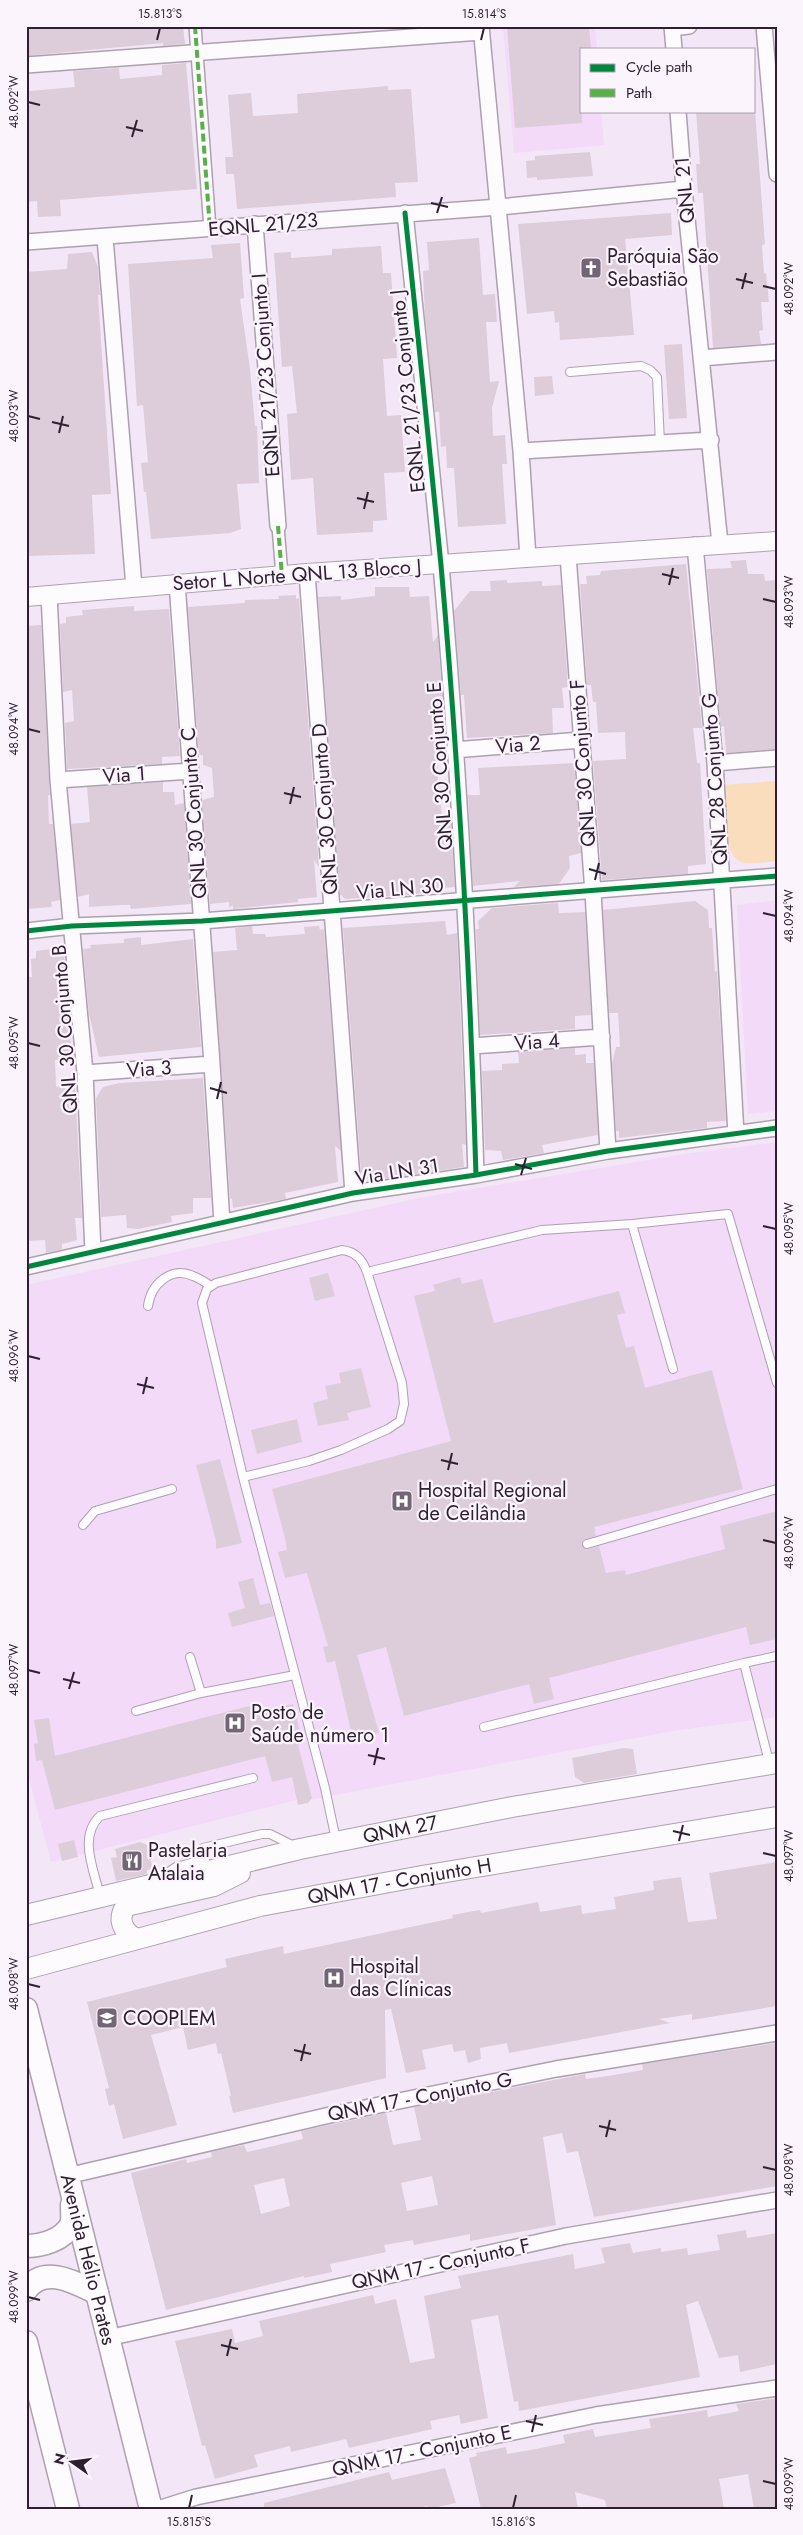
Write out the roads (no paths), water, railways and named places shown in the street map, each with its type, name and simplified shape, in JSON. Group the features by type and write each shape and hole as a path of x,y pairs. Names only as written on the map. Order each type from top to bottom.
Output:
{"main road":[{"name":"QNM 27","path":"26,1915 300,1849 512,1807 773,1764"},
{"name":"QNM 17 - Conjunto H","path":"26,1969 260,1906 393,1881 777,1818"},
{"path":"136,1938 125,1930 122,1923 121,1917 126,1906 214,1886 278,1855"},
{"name":"Avenida Hélio Prates","path":"26,2008 151,2509"},
{"path":"26,2246 47,2242 61,2236 72,2224 73,2200"},
{"path":"26,2290 38,2280 51,2276 63,2278 97,2293"},
{"path":"28,2355 68,2509"}],"street":[{"path":"195,26 210,229"},
{"path":"674,48 672,27 689,26"},
{"path":"764,26 777,174"},
{"path":"26,65 481,29 521,451 528,558"},
{"name":"QNL 21","path":"678,112 684,190 711,440 720,544"},
{"name":"EQNL 21/23","path":"26,242 105,238 255,224 499,207 684,190"},
{"name":"EQNL 21/23 Conjunto J","path":"405,213 440,566"},
{"name":"EQNL 21/23 Conjunto I","path":"255,224 278,526"},
{"path":"105,238 134,587"},
{"path":"701,358 777,352"},
{"path":"521,451 711,440"},
{"path":"278,526 282,576"},
{"name":"Setor L Norte QNL 13 Bloco J","path":"26,596 307,573 440,566 777,540"},
{"name":"QNL 28 Conjunto G","path":"695,546 715,763 736,1134"},
{"name":"QNL 30 Conjunto F","path":"568,555 593,892 608,1150"},
{"name":"QNL 30 Conjunto E","path":"440,566 464,899 472,1046 476,1175"},
{"name":"QNL 30 Conjunto D","path":"307,573 353,1193"},
{"name":"QNL 30 Conjunto C","path":"177,584 222,1223"},
{"name":"QNL 30 Conjunto B","path":"49,595 58,780 85,1073 93,1252"},
{"name":"Via 2","path":"454,750 581,740"},
{"path":"715,763 777,758"},
{"name":"Via 1","path":"58,780 191,771"},
{"name":"Via LN 30","path":"26,931 72,926 202,921 464,899 593,892 777,876"},
{"name":"Via 4","path":"472,1046 602,1037"},
{"name":"Via 3","path":"85,1073 212,1064"},
{"name":"Via LN 31","path":"26,1267 353,1193 476,1175 608,1150 777,1128"},
{"name":"QNM 17 - Conjunto G","path":"67,2176 330,2114 556,2069 777,2033"},
{"name":"QNM 17 - Conjunto F","path":"108,2338 566,2236 777,2200"},
{"name":"QNM 17 - Conjunto E","path":"158,2509 196,2497 596,2415 777,2388"}],"lane":[{"path":"570,372 641,366 650,370 657,377 660,443"},
{"path":"367,1272 542,1230 632,1224 728,1214 777,1383"},
{"path":"632,1224 672,1369"},
{"path":"243,1477 276,1470 341,1450 388,1429 400,1421 404,1404 402,1383 367,1272 357,1255 342,1250 211,1286 204,1294 202,1303 243,1477 326,1788 336,1842"},
{"path":"148,1306 149,1298 157,1284 170,1275 186,1273 211,1286"},
{"path":"83,1525 95,1511 172,1489"},
{"path":"587,1544 777,1489"},
{"path":"484,1727 777,1656"},
{"path":"190,1657 201,1693"},
{"path":"744,1663 773,1764"},
{"path":"136,1711 201,1693 295,1675"},
{"path":"101,1898 87,1840 91,1826 100,1816 253,1778"},
{"path":"161,1884 166,1872 205,1858 204,1848 262,1834 270,1834 300,1849"}],"place":[{"name":"Paróquia São Sebastião","path":"591,268"},
{"name":"Hospital Regional de Ceilândia","path":"402,1501"},
{"name":"Posto de Saúde número 1","path":"235,1723"},
{"name":"Pastelaria Atalaia","path":"132,1861"},
{"name":"Hospital das Clínicas","path":"334,1978"},
{"name":"COOPLEM","path":"107,2018"}]}
